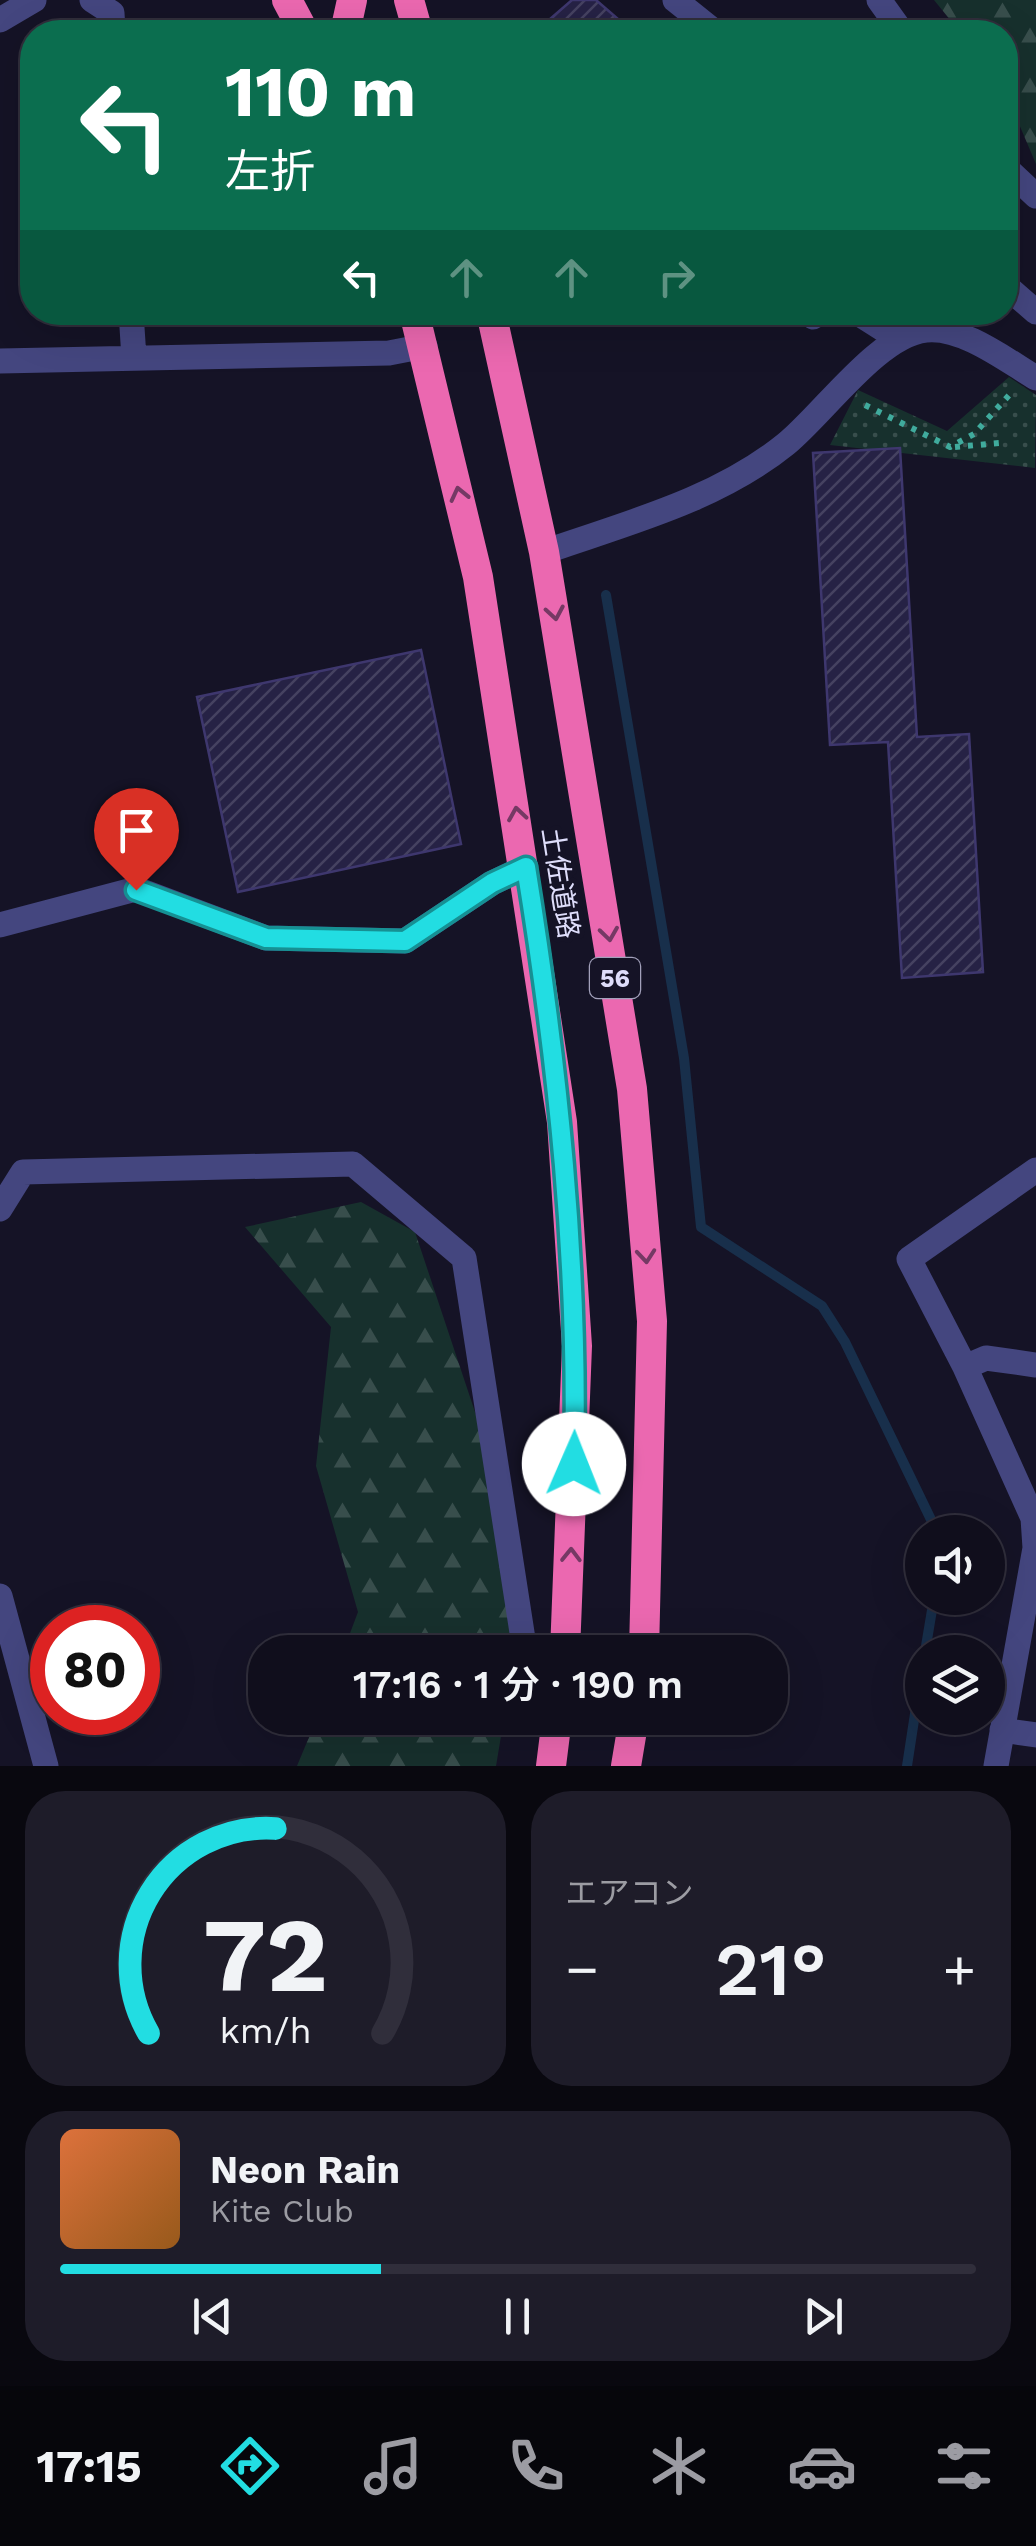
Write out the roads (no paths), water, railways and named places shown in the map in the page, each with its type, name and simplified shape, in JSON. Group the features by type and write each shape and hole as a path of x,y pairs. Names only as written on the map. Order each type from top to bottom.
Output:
{"highway":[{"name":"土佐道路","path":"418,325 478,577 526,867 562,1122 577,1346 567,1635"},
{"name":"土佐道路","path":"493,325 544,552 599,868 635,1127 652,1321 644,1635"},
{"path":"550,1766 555,1735"},
{"path":"626,1766 631,1735"}],"street":[{"path":"0,20 34,0"},
{"path":"92,0 112,13 112,20"},
{"path":"675,0 700,20"},
{"path":"132,325 134,358"},
{"path":"877,325 898,338"},
{"path":"544,552 732,483 787,443 898,338 928,329 973,341 1033,376"},
{"path":"0,360 389,353 425,346"},
{"path":"0,925 136,890 266,938 405,941 492,883 526,867"},
{"path":"0,1208 22,1172 352,1164 464,1258 522,1635"},
{"path":"1005,1714 1036,1548 1033,1518 965,1366 909,1259 1036,1170"},
{"path":"965,1366 986,1358 1036,1366"},
{"path":"0,1596 46,1766"},
{"path":"1005,1731 1036,1736"},
{"path":"996,1766 1001,1735"}],"waterway":[{"path":"606,595 684,1058 701,1227 822,1306 845,1342 929,1515"},
{"path":"928,1635 931,1615"},
{"path":"907,1766 912,1735"}]}
